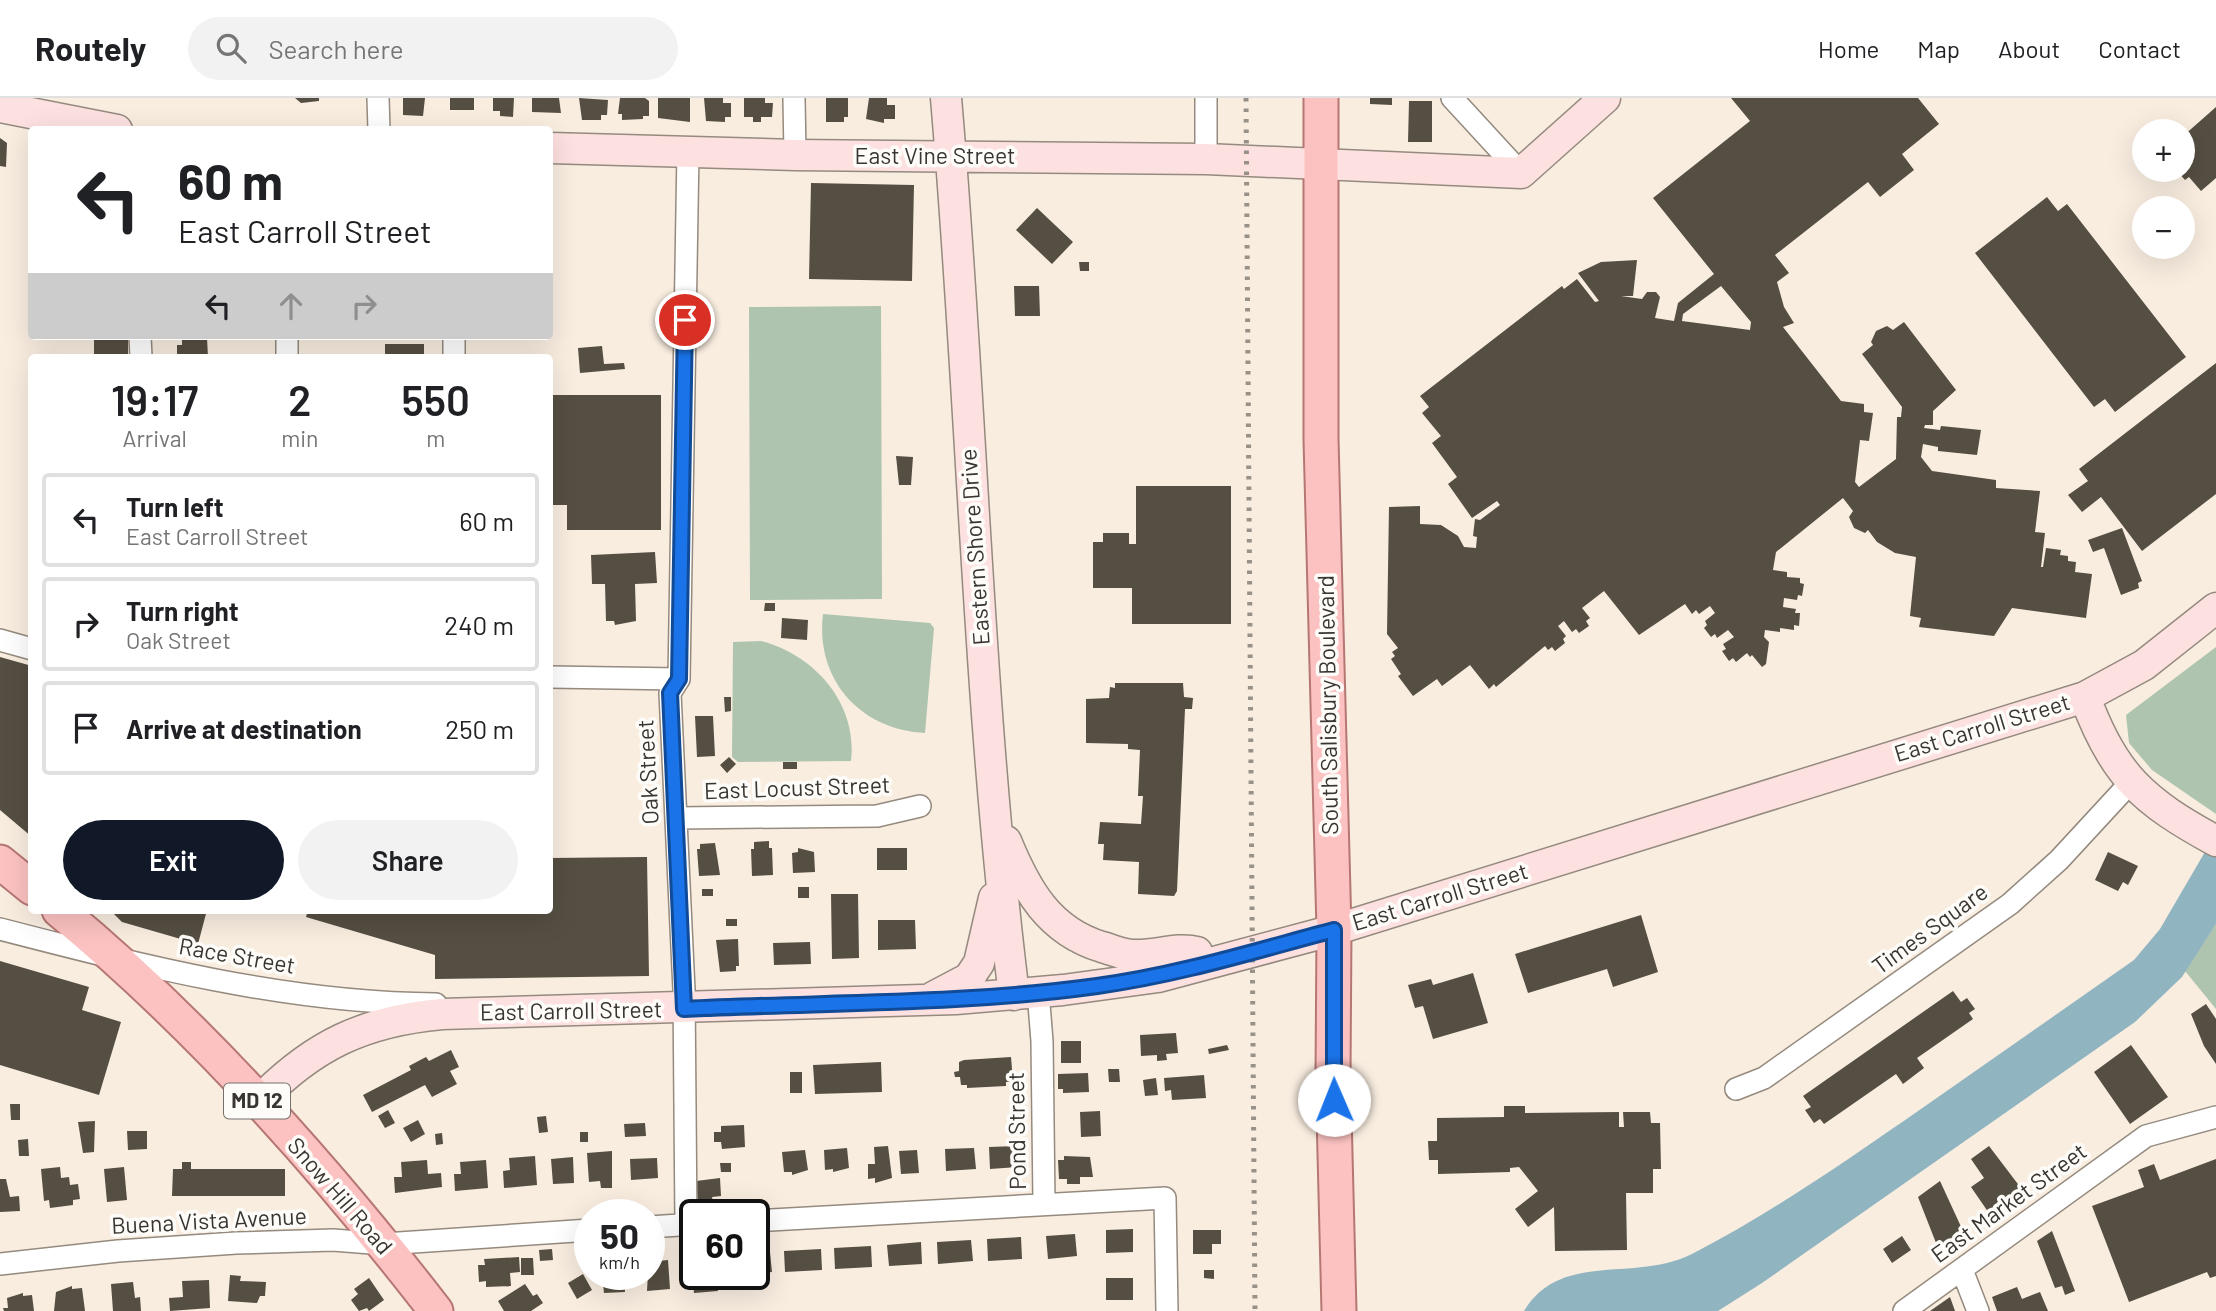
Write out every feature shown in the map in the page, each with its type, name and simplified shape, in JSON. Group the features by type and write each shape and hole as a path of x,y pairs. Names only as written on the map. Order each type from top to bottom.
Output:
{"main road":[{"name":"Eastern Shore Drive","path":"946,98 999,874 1026,994"},
{"name":"South Salisbury Boulevard","path":"1321,98 1321,439 1334,930 1333,1075 1339,1311"},
{"path":"1521,173 1605,98"},
{"path":"0,107 56,107 106,126"},
{"name":"East Vine Street","path":"553,148 795,155 1206,159 1521,173"},
{"name":"East Carroll Street","path":"258,1102 326,1045 365,1027 405,1017 926,1000 1026,994 1158,976 1334,930 2085,697 2144,665 2216,608"},
{"path":"2085,697 2102,742 2120,771 2164,811 2205,835"},
{"path":"994,808 1021,879 1040,907 1062,929 1081,941 1128,955 1155,956 1187,949 1228,958"},
{"path":"0,862 28,885"},
{"path":"926,1000 969,978 979,963 999,874"},
{"name":"Snow Hill Road","path":"64,914 120,960 258,1102 384,1244 436,1311"}],"street":[{"path":"378,98 379,126"},
{"path":"794,98 795,155"},
{"path":"1206,98 1206,159"},
{"path":"1452,98 1521,173"},
{"name":"Oak Street","path":"688,151 679,679 670,693 689,1199"},
{"path":"0,640 28,648"},
{"path":"553,677 679,679"},
{"name":"Times Square","path":"1736,1088 1763,1078 2010,904 2059,860 2131,782"},
{"name":"East Locust Street","path":"676,818 877,816 920,806"},
{"name":"Race Street","path":"0,929 203,979 346,1001 440,1004 468,1013"},
{"name":"Pond Street","path":"1026,994 1042,1041 1044,1203 1165,1198 1167,1311"},
{"name":"East Market Street","path":"1904,1311 2146,1136 2216,1117"},
{"path":"770,1220 1044,1203"},
{"name":"Buena Vista Avenue","path":"0,1264 118,1251 236,1243 333,1241 384,1244 574,1231"},
{"path":"1962,1270 1978,1311"}],"green space":[{"path":"881,306 882,599 750,600 749,307"},
{"path":"823,614 930,623 934,628 925,733 902,730 881,722 862,711 847,697 826,660 822,638"},
{"path":"761,641 799,658 829,685 847,720 851,761 738,762 732,757 733,642"},
{"path":"2216,647 2216,814 2152,770 2129,743 2126,715"},
{"path":"2216,924 2216,1009 2185,971"}],"water":[{"path":"2216,833 2216,924 2182,977 2135,1022 1762,1283 1718,1311 1524,1311 1540,1292 1558,1280 1601,1270 1647,1267 1692,1254 1780,1204 1921,1109 2134,960 2160,929"}],"building":[{"path":"295,98 319,98 319,101 301,103"},
{"path":"403,98 425,98 423,116 403,115"},
{"path":"450,98 474,98 474,110 450,110"},
{"path":"493,98 514,98 513,117 500,116 500,111 493,111"},
{"path":"532,98 559,98 561,113 532,112"},
{"path":"579,98 608,100 607,115 601,115 601,120 582,120"},
{"path":"620,98 645,98 649,101 649,116 622,120 622,114 618,114"},
{"path":"658,98 690,98 690,122 658,118"},
{"path":"704,98 723,98 723,103 731,103 731,117 725,117 725,122 706,121"},
{"path":"744,98 765,98 765,103 773,103 772,117 761,117 761,122 753,122 753,117 744,117"},
{"path":"826,98 848,98 848,117 844,117 844,122 826,122"},
{"path":"869,98 887,98 887,105 895,105 895,119 884,119 884,123 866,119"},
{"path":"1370,98 1392,98 1392,105 1370,104"},
{"path":"1731,98 1918,98 1939,124 1902,154 1914,170 1880,197 1868,182 1775,255 1789,273 1777,282 1784,307 1794,323 1783,327 1841,401 1864,404 1864,412 1873,413 1869,441 1860,440 1855,482 1859,487 1896,459 1897,417 1901,417 1902,407 1862,354 1873,345 1871,342 1876,331 1887,326 1893,330 1904,322 1956,390 1933,411 1933,425 1925,425 1924,428 1940,430 1941,426 1981,430 1977,455 1938,451 1938,447 1923,444 1921,457 1932,471 1996,480 1996,488 2040,491 2035,532 2045,533 2041,567 2046,548 2061,550 2060,555 2068,556 2068,561 2076,562 2075,572 2092,574 2086,618 2012,608 1994,636 1919,627 1921,618 1910,616 1916,557 1895,553 1877,542 1868,530 1865,533 1854,528 1849,517 1853,511 1843,498 1776,552 1773,570 1787,572 1787,577 1800,578 1800,583 1804,584 1802,596 1798,595 1797,600 1784,598 1783,607 1796,609 1795,613 1800,613 1799,626 1794,625 1794,630 1780,628 1780,632 1765,630 1764,637 1769,642 1766,664 1762,667 1747,653 1736,662 1733,658 1729,661 1722,651 1726,649 1723,644 1734,637 1728,630 1717,638 1715,634 1711,637 1704,628 1707,625 1705,621 1715,613 1710,606 1699,614 1696,610 1692,614 1685,604 1639,635 1604,591 1582,608 1590,618 1586,621 1589,626 1579,633 1576,629 1572,632 1564,621 1558,626 1566,636 1563,639 1565,643 1555,651 1552,647 1548,650 1545,646 1496,687 1494,684 1489,689 1470,665 1442,686 1437,679 1413,696 1398,676 1401,674 1391,659 1395,656 1392,652 1398,648 1387,634 1389,507 1420,506 1420,524 1441,525 1458,536 1464,547 1476,548 1477,537 1473,536 1475,519 1480,520 1500,505 1497,501 1472,518 1448,484 1457,477 1432,443 1441,436 1422,413 1429,407 1420,396 1562,286 1564,289 1577,279 1595,302 1599,301 1578,273 1601,262 1637,260 1633,296 1621,296 1642,299 1647,292 1656,292 1660,297 1655,318 1674,321 1678,303 1714,274 1653,198 1750,121","holes":["1721,286 1751,322 1750,330 1682,321 1683,314"]},
{"path":"1409,101 1432,101 1432,142 1408,142"},
{"path":"2216,107 2216,178 2201,191 2193,182 2195,126"},
{"path":"0,138 7,143 6,167 0,166"},
{"path":"811,183 914,185 912,281 809,279"},
{"path":"2047,197 2058,211 2067,204 2186,357 2115,412 2105,399 2094,407 1975,253"},
{"path":"1037,208 1073,242 1052,264 1016,230"},
{"path":"1079,262 1089,262 1089,271 1080,271"},
{"path":"1014,286 1039,286 1040,316 1015,316"},
{"path":"94,340 128,340 128,354 94,354"},
{"path":"182,340 207,340 208,354 177,354 177,345 182,345"},
{"path":"385,344 424,344 424,354 385,354"},
{"path":"602,346 604,364 624,363 625,369 580,373 578,348"},
{"path":"2216,363 2216,494 2142,551 2101,497 2082,512 2068,495 2088,481 2079,469"},
{"path":"553,395 661,395 661,530 567,530 567,505 553,505"},
{"path":"896,456 913,457 911,485 899,485"},
{"path":"1136,486 1231,486 1231,624 1132,624 1132,588 1093,588 1093,542 1103,542 1103,533 1129,533 1129,544 1136,544"},
{"path":"2122,528 2142,581 2138,583 2139,588 2121,595 2104,548 2093,552 2088,540"},
{"path":"655,552 657,583 635,584 636,621 615,625 614,621 606,621 605,584 592,584 591,555"},
{"path":"765,603 775,603 775,611 764,611"},
{"path":"782,618 808,620 807,640 781,638"},
{"path":"0,657 28,665 28,834 0,810"},
{"path":"1115,683 1183,683 1184,697 1193,698 1192,709 1185,709 1177,891 1174,896 1138,894 1139,862 1103,860 1104,844 1098,844 1100,822 1141,824 1143,796 1138,796 1140,750 1128,749 1128,744 1086,743 1086,699 1109,698 1110,687 1115,688"},
{"path":"724,697 731,697 731,711 725,712"},
{"path":"695,716 713,716 715,756 697,757"},
{"path":"729,757 736,764 727,773 720,765"},
{"path":"783,762 797,762 797,769 783,769"},
{"path":"769,841 769,848 772,848 773,875 752,876 751,849 754,849 754,842"},
{"path":"715,843 720,875 699,876 697,849 700,849 700,844"},
{"path":"798,848 814,852 815,872 793,873 792,853 798,852"},
{"path":"877,848 907,848 907,870 877,870"},
{"path":"2108,852 2138,866 2128,885 2123,882 2118,891 2095,880"},
{"path":"647,857 649,976 435,979 435,955 306,917 307,914 553,914 553,858"},
{"path":"798,887 809,887 809,898 798,898"},
{"path":"702,889 713,889 713,896 702,896"},
{"path":"831,894 858,894 859,958 832,959"},
{"path":"114,914 206,914 198,944 122,922"},
{"path":"1641,915 1658,972 1613,987 1607,969 1528,993 1515,954"},
{"path":"726,919 737,919 737,926 726,926"},
{"path":"878,920 915,920 916,949 878,950"},
{"path":"738,939 739,966 736,966 736,971 720,972 716,940"},
{"path":"810,942 811,964 774,965 773,943"},
{"path":"0,961 89,987 82,1010 121,1022 99,1095 0,1065"},
{"path":"1473,973 1488,1023 1433,1039 1423,1006 1415,1008 1408,985 1431,979 1433,985"},
{"path":"1953,991 1961,1002 1967,998 1975,1009 1969,1013 1973,1019 1917,1058 1924,1068 1903,1084 1896,1074 1824,1124 1820,1119 1814,1123 1805,1110 1811,1107 1803,1096"},
{"path":"2206,1004 2216,1019 2216,1064 2204,1046 2191,1014"},
{"path":"1176,1033 1178,1053 1166,1054 1167,1060 1157,1061 1157,1055 1141,1056 1140,1035"},
{"path":"1061,1041 1081,1041 1081,1063 1061,1063"},
{"path":"1227,1045 1229,1050 1209,1054 1208,1049"},
{"path":"2131,1045 2168,1097 2130,1124 2094,1072"},
{"path":"451,1050 459,1067 450,1071 457,1084 432,1097 425,1085 372,1112 363,1095 411,1070 409,1066 426,1057 429,1061"},
{"path":"1011,1057 1013,1081 1006,1082 1006,1086 967,1088 967,1085 961,1085 960,1077 955,1077 954,1072 959,1071 959,1062 964,1060"},
{"path":"881,1062 882,1092 815,1094 813,1065"},
{"path":"1108,1069 1119,1069 1120,1082 1109,1082"},
{"path":"790,1072 802,1072 802,1093 790,1093"},
{"path":"1088,1073 1089,1092 1063,1093 1063,1089 1058,1089 1058,1074"},
{"path":"1204,1075 1206,1098 1172,1100 1171,1090 1165,1091 1164,1078"},
{"path":"1156,1078 1158,1095 1145,1096 1143,1080"},
{"path":"10,1104 20,1104 20,1120 11,1120"},
{"path":"1504,1106 1525,1106 1525,1113 1619,1112 1619,1127 1624,1127 1623,1112 1650,1112 1651,1123 1660,1123 1661,1169 1653,1169 1653,1193 1626,1193 1627,1250 1555,1251 1554,1207 1528,1227 1515,1209 1538,1191 1519,1167 1510,1168 1510,1172 1438,1174 1438,1160 1429,1160 1428,1141 1437,1141 1437,1118 1504,1117"},
{"path":"388,1110 395,1123 385,1128 378,1116"},
{"path":"1100,1111 1101,1136 1081,1137 1080,1112"},
{"path":"546,1116 548,1132 539,1133 537,1117"},
{"path":"418,1120 425,1134 411,1142 403,1128"},
{"path":"95,1121 94,1152 83,1153 78,1122"},
{"path":"645,1123 646,1136 625,1137 624,1124"},
{"path":"744,1125 745,1147 722,1149 721,1142 714,1142 714,1132 721,1132 721,1126"},
{"path":"127,1131 147,1131 147,1149 128,1150"},
{"path":"580,1132 588,1132 588,1142 580,1142"},
{"path":"442,1133 443,1144 436,1145 435,1134"},
{"path":"28,1139 29,1156 19,1156 18,1140"},
{"path":"888,1146 892,1178 875,1183 875,1178 868,1179 868,1164 875,1164 874,1147"},
{"path":"1017,1146 1018,1167 990,1169 989,1147"},
{"path":"1989,1146 2027,1196 1993,1219 1971,1187 1984,1178 1971,1159"},
{"path":"847,1148 849,1168 833,1172 833,1169 825,1170 824,1150"},
{"path":"974,1148 976,1169 946,1171 945,1149"},
{"path":"805,1150 808,1170 792,1175 792,1172 784,1172 782,1152"},
{"path":"917,1150 919,1173 901,1174 899,1151"},
{"path":"612,1151 612,1188 601,1188 600,1181 589,1182 587,1153"},
{"path":"535,1156 537,1185 504,1188 503,1171 510,1170 509,1158"},
{"path":"1064,1156 1090,1157 1093,1177 1080,1177 1080,1184 1067,1184 1067,1179 1059,1179 1058,1160 1064,1160"},
{"path":"573,1157 574,1183 553,1184 551,1159"},
{"path":"657,1158 658,1178 631,1180 630,1159"},
{"path":"2216,1159 2216,1276 2210,1278 2207,1272 2129,1302 2092,1206 2144,1187 2138,1170 2154,1164 2160,1180"},
{"path":"427,1160 428,1174 441,1173 442,1187 395,1193 394,1177 402,1177 401,1162"},
{"path":"486,1160 488,1188 455,1191 454,1174 461,1174 460,1162"},
{"path":"182,1162 191,1162 191,1169 285,1169 285,1196 172,1196 173,1169 182,1169"},
{"path":"720,1163 731,1163 731,1172 721,1172"},
{"path":"60,1167 61,1178 69,1177 70,1185 78,1184 80,1199 73,1200 73,1205 50,1208 49,1200 44,1201 41,1169"},
{"path":"124,1167 127,1200 107,1202 104,1169"},
{"path":"720,1178 721,1196 698,1199 696,1181"},
{"path":"0,1179 6,1179 10,1197 19,1196 20,1211 0,1212"},
{"path":"1940,1181 1963,1231 1938,1248 1918,1197"},
{"path":"1133,1229 1133,1252 1106,1253 1106,1230"},
{"path":"1193,1230 1221,1230 1221,1244 1212,1244 1212,1254 1193,1254"},
{"path":"2052,1231 2075,1291 2065,1295 2062,1286 2055,1288 2037,1241"},
{"path":"1075,1234 1077,1256 1048,1259 1046,1236"},
{"path":"1902,1236 1911,1250 1892,1263 1883,1249"},
{"path":"1021,1237 1022,1259 988,1261 987,1239"},
{"path":"971,1240 973,1261 938,1264 937,1242"},
{"path":"921,1242 922,1264 889,1266 887,1245"},
{"path":"871,1246 872,1267 835,1269 834,1248"},
{"path":"552,1249 553,1260 540,1261 539,1250"},
{"path":"821,1249 822,1270 785,1272 784,1251"},
{"path":"519,1257 520,1272 510,1273 511,1286 486,1287 486,1281 479,1282 478,1265 485,1265 484,1259"},
{"path":"521,1258 533,1258 534,1275 521,1275"},
{"path":"665,1260 668,1260 670,1289 665,1289"},
{"path":"1204,1270 1214,1270 1214,1279 1204,1278"},
{"path":"230,1275 241,1276 240,1281 266,1282 265,1296 260,1296 257,1303 228,1301"},
{"path":"369,1278 384,1300 369,1311 367,1308 359,1311 351,1300 358,1294 354,1289"},
{"path":"1106,1278 1133,1278 1133,1300 1106,1300"},
{"path":"574,1279 574,1290 592,1290 577,1299 568,1283"},
{"path":"209,1280 210,1308 170,1311 169,1298 183,1297 182,1281"},
{"path":"133,1282 135,1298 140,1297 141,1311 113,1311 111,1284"},
{"path":"525,1284 533,1296 537,1294 543,1303 531,1311 504,1311 498,1301"},
{"path":"72,1286 72,1289 82,1288 85,1311 54,1311 56,1292"},
{"path":"2017,1287 2022,1299 2040,1292 2048,1311 1997,1311 1992,1297"},
{"path":"604,1290 625,1290 625,1292 604,1293"},
{"path":"694,1290 718,1291 694,1293"},
{"path":"23,1293 23,1296 32,1295 34,1311 4,1311 3,1308 8,1308 7,1298"},
{"path":"1950,1297 1955,1311 1930,1311"}],"railway":[{"path":"1246,98 1255,1311"}],"route":[{"path":"685,320 679,679 670,693 684,1009 956,999 1097,986 1158,976 1334,930 1334,1100"}]}
